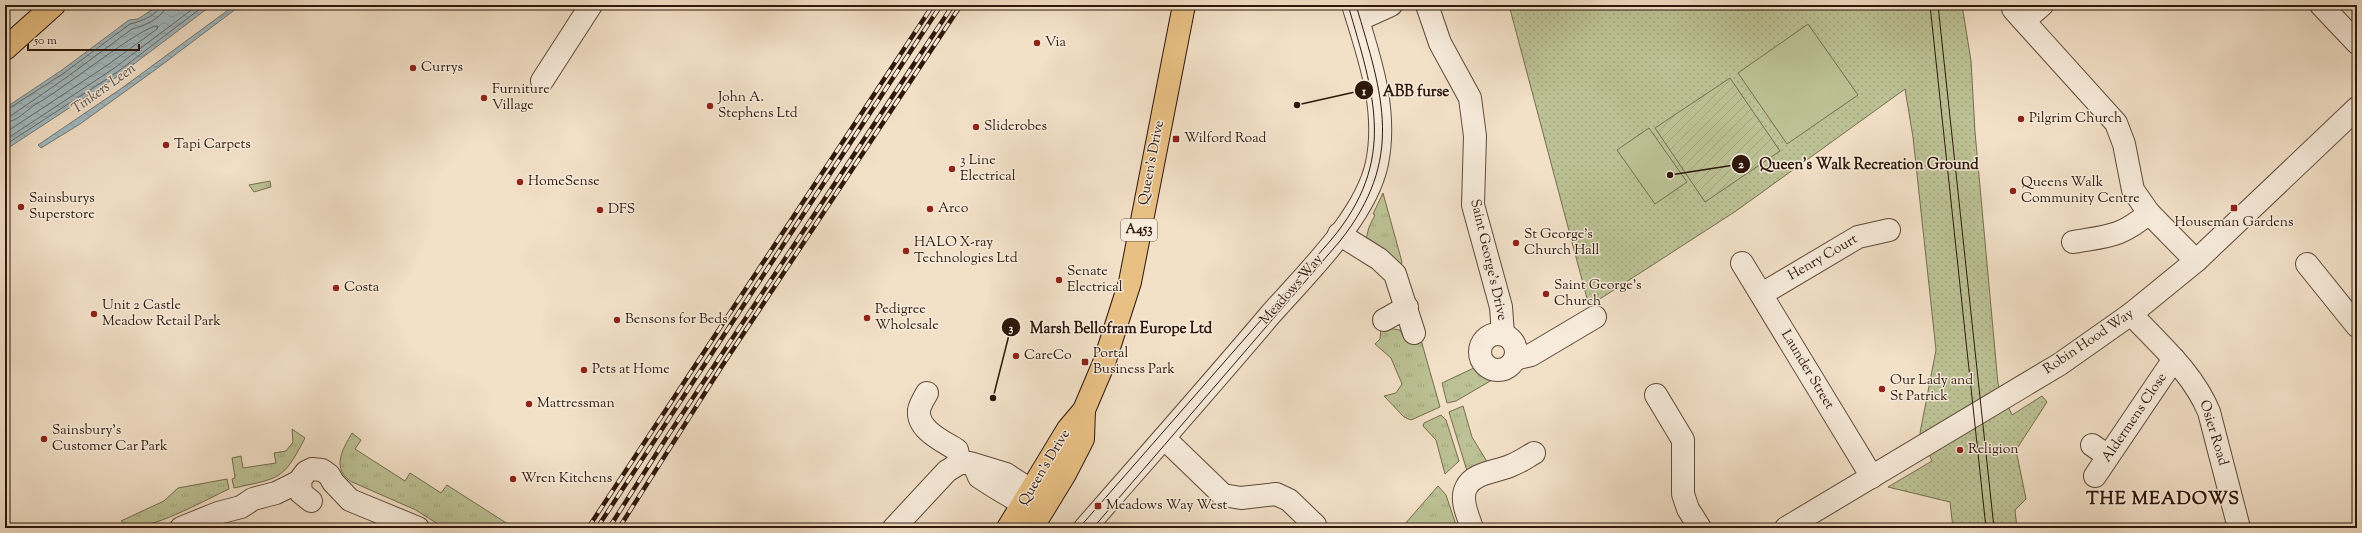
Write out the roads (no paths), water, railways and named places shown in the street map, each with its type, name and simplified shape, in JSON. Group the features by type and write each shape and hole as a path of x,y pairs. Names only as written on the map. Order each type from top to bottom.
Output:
{"main road":[{"path":"5,49 54,5"},
{"name":"Queen's Drive","path":"1008,528 1033,501 1065,474 1083,439 1084,410 1104,363 1130,282 1184,5"},
{"name":"Queen's Drive","path":"1032,528 1033,501"}],"street":[{"path":"542,81 591,5"},
{"path":"1356,13 1391,5"},
{"name":"Saint George's Drive","path":"1427,5 1440,43 1470,98 1475,136 1472,206 1500,307 1503,334"},
{"path":"2042,5 2019,16 2116,123 2124,144 2131,186 2149,213 2196,261"},
{"path":"2331,8 2357,42"},
{"name":"Meadows Way","path":"1085,528 1356,213 1377,165 1380,145 1379,105 1376,84 1356,13"},
{"name":"Robin Hood Way","path":"1786,528 1872,478 2060,364 2131,314 2196,261 2357,108"},
{"path":"2072,242 2119,234 2129,229 2149,213"},
{"name":"Henry Court","path":"1762,294 1858,237 1888,230"},
{"path":"1339,234 1379,259 1395,274 1407,307 1414,333"},
{"name":"Launder Street","path":"1742,262 1872,478"},
{"path":"2307,264 2357,326"},
{"path":"1384,320 1407,307"},
{"name":"Osier Road","path":"2131,314 2174,359 2195,384 2209,412 2239,528"},
{"path":"1515,359 1531,354 1595,317"},
{"name":"Saint George's Drive","path":"1503,334 1512,340 1515,346 1515,359 1511,365 1498,370 1490,369 1484,363 1480,355 1481,346 1491,336 1503,334"},
{"name":"Aldermens Close","path":"2095,476 2100,451 2174,359"},
{"path":"927,393 919,409 920,420 927,430 957,450 979,477 1033,501"},
{"path":"1656,395 1682,440 1683,494 1688,509 1700,528"},
{"path":"1164,438 1223,495 1241,498 1276,494 1289,500 1315,525"},
{"path":"1472,528 1464,497 1465,489 1469,483 1478,476 1512,465 1534,453"},
{"path":"894,528 947,471 967,464"},
{"path":"189,526 218,513 241,507 253,499 276,493 300,481 306,472 316,469 325,471 350,500 418,528"},
{"path":"300,481 301,493 315,502"},
{"path":"315,502 330,496 333,482"},
{"path":"241,507 251,508 350,500"}],"water":[{"path":"159,5 212,5 118,76 5,150 5,108 62,70 129,20 138,19"},
{"path":"235,5 241,5 80,124 41,148 38,145 122,88"}],"tram line":[{"path":"1079,528 1331,240 1352,211 1366,182 1373,154 1374,126 1372,98 1366,68 1348,5"},
{"path":"1093,528 1340,241 1360,211 1374,182 1381,154 1382,126 1380,98 1374,69 1356,5"},
{"path":"1930,5 1986,528"},
{"path":"1938,5 1994,528"}],"railway":[{"path":"588,528 933,5"},
{"path":"597,528 941,5"},
{"path":"609,528 667,437 953,5"},
{"path":"619,528 722,366 961,5"}],"place":[{"name":"Via","path":"1037,43"},
{"name":"Currys","path":"413,68"},
{"name":"Furniture Village","path":"484,98"},
{"name":"ABB furse","path":"1297,105"},
{"name":"John A. Stephens Ltd","path":"710,106"},
{"name":"Pilgrim Church","path":"2021,119"},
{"name":"Sliderobes","path":"976,127"},
{"name":"Wilford Road","path":"1176,139"},
{"name":"Tapi Carpets","path":"166,145"},
{"name":"3 Line Electrical","path":"952,169"},
{"name":"Queen's Walk Recreation Ground","path":"1670,175"},
{"name":"HomeSense","path":"520,182"},
{"name":"Queens Walk Community Centre","path":"2013,191"},
{"name":"Sainsburys Superstore","path":"21,207"},
{"name":"Houseman Gardens","path":"2234,208"},
{"name":"Arco","path":"930,209"},
{"name":"DFS","path":"600,210"},
{"name":"St George's Church Hall","path":"1516,243"},
{"name":"HALO X-ray Technologies Ltd","path":"906,251"},
{"name":"Senate Electrical","path":"1059,280"},
{"name":"Costa","path":"336,288"},
{"name":"Saint George's Church","path":"1546,294"},
{"name":"Unit 2 Castle Meadow Retail Park","path":"94,314"},
{"name":"Pedigree Wholesale","path":"867,318"},
{"name":"Bensons for Beds","path":"617,320"},
{"name":"CareCo","path":"1016,356"},
{"name":"Portal Business Park","path":"1085,362"},
{"name":"Pets at Home","path":"584,370"},
{"name":"Our Lady and St Patrick","path":"1882,389"},
{"name":"Marsh Bellofram Europe Ltd","path":"993,398"},
{"name":"Mattressman","path":"529,404"},
{"name":"Sainsbury's Customer Car Park","path":"44,439"},
{"name":"Religion","path":"1960,450"},
{"name":"Wren Kitchens","path":"513,479"},
{"name":"Meadows Way West","path":"1098,506"}],"district":[{"name":"THE MEADOWS","path":"2163,500"}],"water label":[{"name":"Tinkers Leen","path":"104,89"}]}
